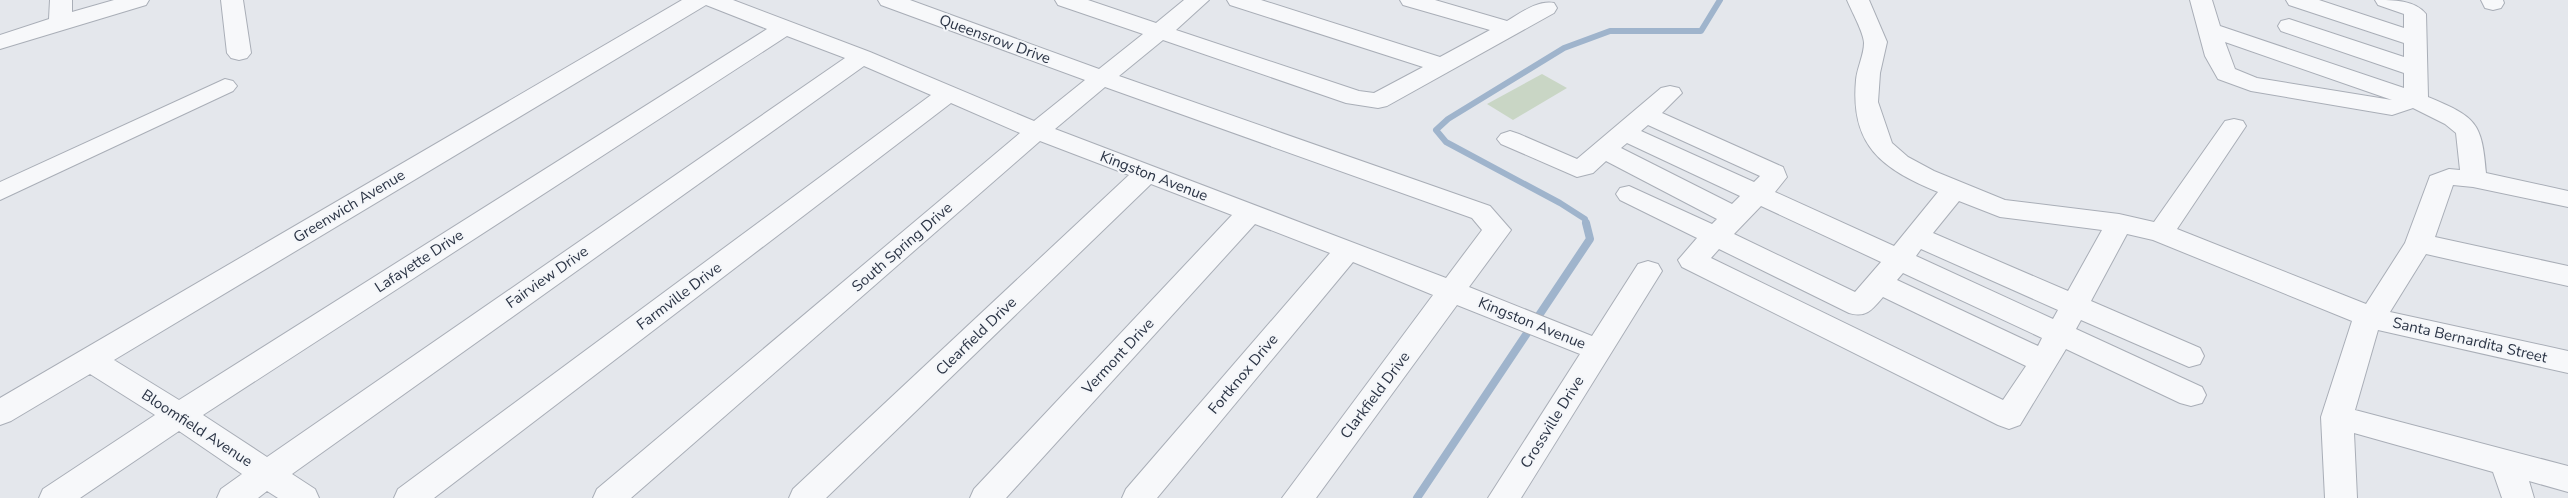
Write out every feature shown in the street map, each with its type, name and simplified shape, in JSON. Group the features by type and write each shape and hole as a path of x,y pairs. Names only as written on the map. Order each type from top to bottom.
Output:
{"street":[{"path":"60,23 61,0"},
{"path":"0,42 138,0"},
{"path":"232,0 239,54"},
{"name":"Greenwich Avenue","path":"0,413 698,0"},
{"name":"Kingston Avenue","path":"713,0 862,57 1037,131 1348,250 1596,349"},
{"name":"Queensrow Drive","path":"889,0 1102,78 1481,212 1497,230 1452,291"},
{"path":"1066,0 1354,98 1378,101 1546,8"},
{"name":"South Spring Drive","path":"609,498 1037,131 1198,0"},
{"path":"1238,0 1441,65"},
{"path":"1411,0 1449,5 1508,28"},
{"name":"Santa Bernardita Street","path":"1858,0 1876,42 1868,72 1866,102 1880,146 1899,163 2000,208 2119,222 2160,233 2372,318 2568,362"},
{"path":"2201,0 2217,56 2226,74 2236,80 2392,108 2416,99"},
{"path":"2297,0 2415,39"},
{"path":"2386,0 2412,9 2415,14 2416,99"},
{"path":"2289,26 2416,69"},
{"name":"Lafayette Drive","path":"55,498 179,415 785,27"},
{"path":"2210,30 2416,99 2461,123 2468,131 2473,179"},
{"name":"Fairview Drive","path":"233,498 862,57"},
{"path":"0,192 225,86"},
{"path":"1510,139 1577,169 1584,167 1670,93"},
{"name":"Farmville Drive","path":"410,498 948,94"},
{"path":"1645,114 1774,173 1774,176 1758,193 1692,260 2009,417 2044,362 2119,222"},
{"path":"2160,233 2234,126"},
{"path":"1624,132 2191,395"},
{"path":"1604,150 1723,227 1853,305 1863,304 1955,189"},
{"name":"Clearfield Drive","path":"805,498 1146,173"},
{"path":"2340,498 2337,417 2363,327 2372,318 2419,243 2439,182 2449,177 2473,179 2568,199"},
{"path":"1629,194 1723,227"},
{"name":"Vermont Drive","path":"986,498 1250,213"},
{"path":"1916,236 2076,304 2189,356"},
{"path":"2419,243 2568,276"},
{"name":"Fortknox Drive","path":"1138,498 1348,250"},
{"name":"Crossville Drive","path":"1504,498 1596,349 1648,271"},
{"path":"1880,284 2044,362"},
{"name":"Clarkfield Drive","path":"1298,498 1452,291"},
{"name":"Bloomfield Avenue","path":"90,359 179,415 303,498"},
{"path":"2337,417 2568,479"},
{"path":"2507,463 2518,498"}],"green space":[{"path":"1542,74 1567,88 1513,120 1487,104"}],"waterway":[{"path":"1586,225 1585,219 1560,203 1446,142 1436,130 1448,119 1564,48 1610,31 1701,31 1720,0"},
{"path":"1417,498 1590,239 1586,223"}]}
